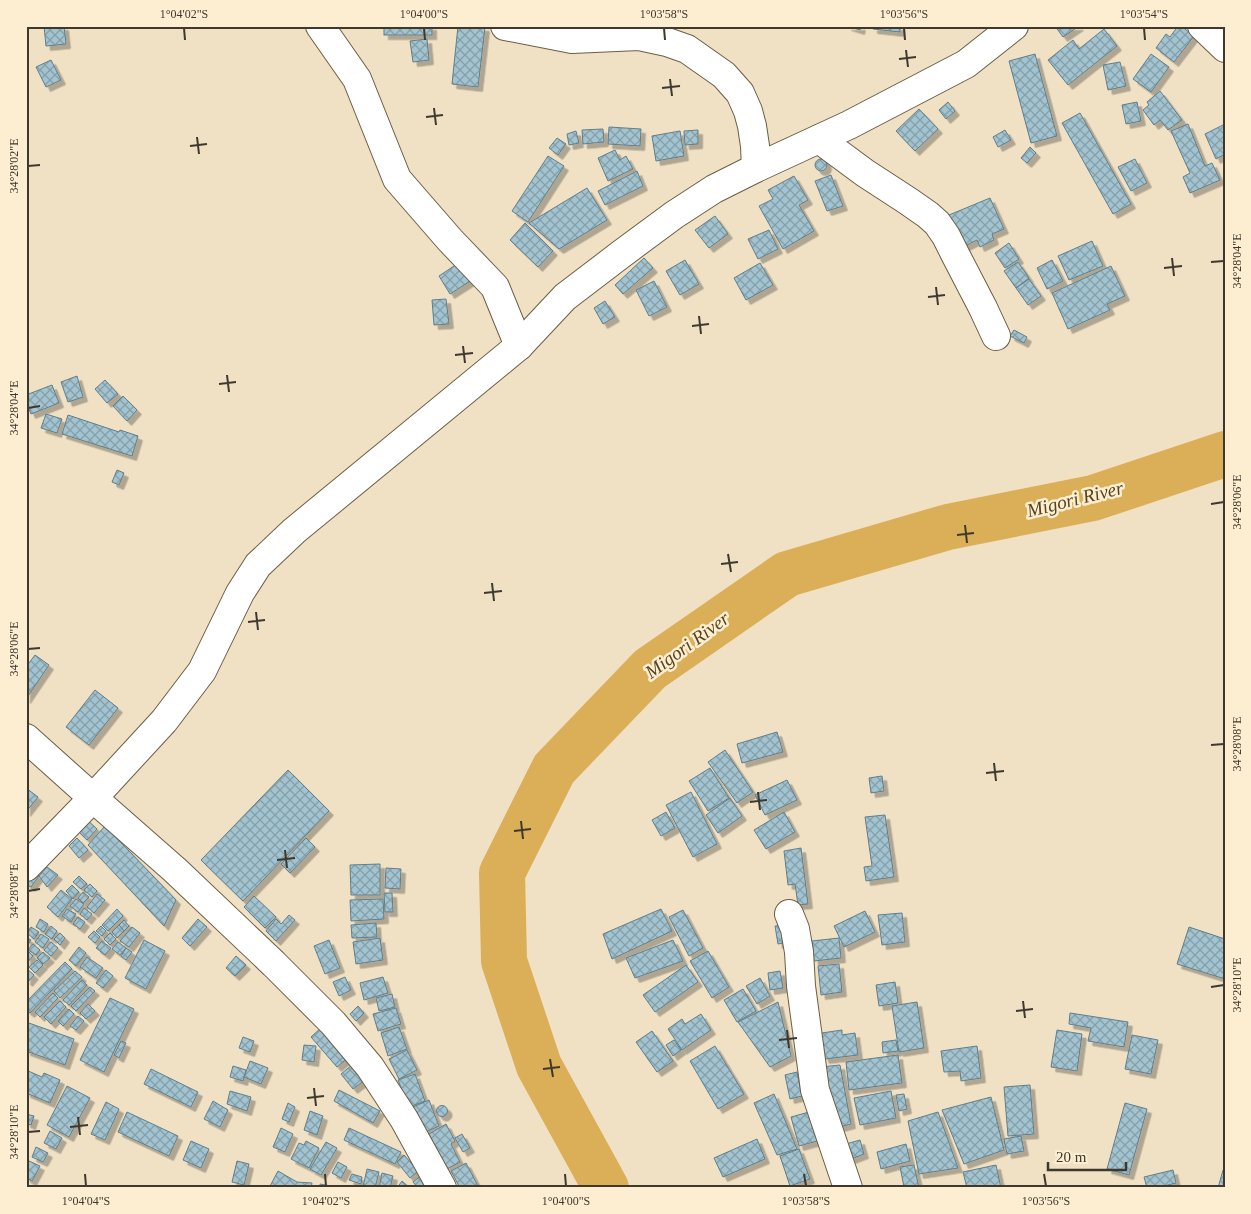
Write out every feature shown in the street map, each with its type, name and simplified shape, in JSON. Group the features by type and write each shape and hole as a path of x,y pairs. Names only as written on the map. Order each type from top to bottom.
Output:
{"street":[{"path":"320,26 358,79 397,180 495,287 519,346"},
{"path":"505,26 572,38 638,36 667,42 687,49 724,75 740,93 752,126 756,168"},
{"path":"26,868 164,721 202,671 240,594 258,565 301,526 519,346 565,297 620,255 714,189 866,117 966,64 1014,26"},
{"path":"1202,26 1225,48"},
{"path":"820,138 865,173 908,201 937,223 946,236 996,336"},
{"path":"26,738 175,870 274,964 332,1023 370,1067 404,1119 442,1188"},
{"path":"789,914 795,929 799,952 801,986 814,1090 848,1188"}],"building":[{"path":"44,26 64,26 66,44 46,46"},
{"path":"384,26 432,26 432,35 384,35"},
{"path":"458,26 485,27 478,87 452,84"},
{"path":"847,26 861,26 860,30"},
{"path":"873,26 900,26 900,32 873,29"},
{"path":"1055,26 1079,26 1063,37"},
{"path":"1178,26 1181,26 1194,36 1174,62 1156,48 1166,34 1170,37"},
{"path":"1104,29 1117,46 1068,85 1048,60 1073,40 1079,49"},
{"path":"427,39 429,60 413,62 410,41"},
{"path":"1035,54 1057,136 1031,143 1009,61"},
{"path":"1151,54 1169,67 1151,92 1133,79"},
{"path":"51,60 61,80 46,87 36,67"},
{"path":"1120,62 1126,86 1108,90 1103,65"},
{"path":"1160,91 1182,120 1168,130 1160,120 1154,125 1143,110 1149,105 1147,102"},
{"path":"948,102 955,111 946,119 939,110"},
{"path":"1137,102 1141,121 1126,124 1122,105"},
{"path":"919,109 938,129 915,151 896,131"},
{"path":"1080,113 1131,204 1113,214 1062,123"},
{"path":"1188,124 1205,166 1212,163 1220,180 1190,193 1183,177 1190,173 1171,131"},
{"path":"1223,125 1225,129 1225,154 1216,159 1205,134"},
{"path":"609,127 641,129 640,146 608,144"},
{"path":"603,129 604,142 583,144 582,130"},
{"path":"698,130 698,144 685,145 684,131"},
{"path":"1005,130 1011,140 998,147 993,137"},
{"path":"576,131 579,143 569,145 567,134"},
{"path":"680,131 684,156 656,161 652,136"},
{"path":"557,138 566,144 558,155 549,148"},
{"path":"1030,147 1036,153 1027,163 1021,158"},
{"path":"615,150 620,160 626,156 633,169 608,181 598,158"},
{"path":"548,156 564,166 528,222 512,211"},
{"path":"819,159 823,159 827,165 823,171 819,171 815,167 815,163"},
{"path":"1135,159 1147,183 1131,191 1118,167"},
{"path":"637,171 643,186 605,205 598,191"},
{"path":"831,175 843,206 827,211 815,181"},
{"path":"794,176 808,200 799,205 814,231 783,249 759,206 773,199 768,190"},
{"path":"587,188 607,220 559,249 529,223"},
{"path":"990,198 1004,229 992,234 994,240 980,247 977,240 963,247 949,215"},
{"path":"715,216 728,234 709,248 695,230"},
{"path":"525,223 553,251 538,267 510,240"},
{"path":"769,230 778,249 758,259 748,239"},
{"path":"1092,241 1103,266 1069,280 1058,256"},
{"path":"1009,243 1019,259 1005,268 995,253"},
{"path":"644,258 653,268 623,294 615,285"},
{"path":"463,260 475,278 450,294 439,276"},
{"path":"685,260 699,284 680,295 666,271"},
{"path":"1052,260 1063,281 1047,289 1037,268"},
{"path":"1018,262 1029,278 1016,288 1004,271"},
{"path":"760,263 773,285 746,300 734,278"},
{"path":"1111,266 1125,296 1107,304 1110,310 1068,329 1052,293"},
{"path":"1029,279 1041,296 1028,305 1016,288"},
{"path":"654,281 667,307 649,316 636,290"},
{"path":"446,299 449,324 434,325 432,300"},
{"path":"605,301 615,317 603,324 594,308"},
{"path":"1014,330 1027,337 1024,343 1010,336"},
{"path":"77,376 83,397 68,402 61,382"},
{"path":"105,380 118,394 107,403 95,389"},
{"path":"52,385 59,403 31,414 26,402 26,395"},
{"path":"123,396 137,410 127,421 113,406"},
{"path":"46,414 62,419 57,433 41,428"},
{"path":"68,415 119,432 120,430 138,436 132,456 62,434"},
{"path":"117,470 124,473 119,485 112,482"},
{"path":"35,655 49,665 26,699 26,667"},
{"path":"95,690 118,708 89,745 66,727"},
{"path":"777,732 783,752 742,763 737,744"},
{"path":"725,750 753,792 737,803 708,762"},
{"path":"710,768 729,798 708,811 689,781"},
{"path":"288,770 329,811 243,901 201,860"},
{"path":"882,776 884,791 871,793 869,778"},
{"path":"787,780 797,800 765,815 755,795"},
{"path":"26,788 38,797 26,812"},
{"path":"691,792 717,844 693,857 666,805"},
{"path":"730,798 742,816 718,833 706,815"},
{"path":"666,812 675,828 661,836 652,820"},
{"path":"784,812 795,832 766,849 754,830"},
{"path":"885,815 894,877 866,881 864,867 872,866 865,817"},
{"path":"85,818 97,829 87,840 75,828"},
{"path":"105,826 176,900 164,926 88,845"},
{"path":"77,838 88,850 79,858 69,846"},
{"path":"306,838 315,847 290,873 281,864"},
{"path":"801,848 808,904 798,905 795,884 788,885 784,851"},
{"path":"380,864 380,895 351,895 350,865"},
{"path":"47,867 58,875 47,887 39,876"},
{"path":"386,868 401,869 400,889 385,888"},
{"path":"27,869 39,876 31,887 26,884"},
{"path":"79,876 87,884 81,889 73,882"},
{"path":"90,884 97,891 92,897 84,890"},
{"path":"72,885 79,892 73,899 66,891"},
{"path":"61,890 72,899 58,917 47,907"},
{"path":"83,892 89,897 83,903 78,898"},
{"path":"384,893 392,893 393,912 385,912"},
{"path":"97,894 105,900 94,913 87,907"},
{"path":"254,896 276,917 265,928 244,907"},
{"path":"76,899 84,904 78,912 70,906"},
{"path":"383,899 384,919 351,921 350,900"},
{"path":"84,908 92,914 87,920 80,914"},
{"path":"67,909 76,914 71,922 62,916"},
{"path":"117,909 123,916 108,931 102,925"},
{"path":"661,909 672,931 612,959 603,934"},
{"path":"683,910 703,948 689,956 669,917"},
{"path":"865,911 875,932 844,947 834,926"},
{"path":"902,913 905,942 882,945 878,915"},
{"path":"289,915 295,920 276,941 266,931 276,919 281,924"},
{"path":"78,917 85,922 80,929 73,924"},
{"path":"40,919 48,924 44,932 36,927"},
{"path":"198,919 207,927 190,946 182,938"},
{"path":"124,920 129,926 124,931 119,925"},
{"path":"376,923 377,937 352,938 351,925"},
{"path":"119,925 124,931 117,938 112,932"},
{"path":"786,925 789,942 778,944 775,926"},
{"path":"51,926 57,931 52,939 45,934"},
{"path":"101,926 106,931 102,936 96,931"},
{"path":"31,927 39,932 34,939 27,933"},
{"path":"132,927 140,933 129,947 120,941"},
{"path":"1189,927 1225,939 1225,979 1177,964"},
{"path":"94,931 100,937 95,943 88,937"},
{"path":"60,933 65,938 60,945 54,939"},
{"path":"110,933 116,939 110,945 104,939"},
{"path":"41,934 49,939 43,948 35,942"},
{"path":"26,937 31,940 26,948"},
{"path":"380,938 383,960 356,964 353,942"},
{"path":"839,938 841,958 814,961 812,941"},
{"path":"144,940 165,951 146,989 125,978"},
{"path":"329,940 340,968 325,974 314,946"},
{"path":"673,940 683,961 635,978 626,958"},
{"path":"102,941 111,948 105,955 96,948"},
{"path":"51,942 58,948 51,956 44,950"},
{"path":"118,942 126,948 120,955 112,949"},
{"path":"33,944 40,950 36,955 28,950"},
{"path":"79,947 86,953 76,966 69,960"},
{"path":"126,948 132,952 126,960 121,956"},
{"path":"28,951 33,956 26,964 26,953"},
{"path":"708,951 729,987 712,998 690,961"},
{"path":"43,952 50,958 43,964 37,958"},
{"path":"236,956 246,965 235,976 226,968"},
{"path":"87,957 103,968 96,978 80,967"},
{"path":"37,960 43,965 35,973 29,967"},
{"path":"65,962 72,969 30,1013 26,1010 26,1002"},
{"path":"839,964 842,992 821,995 818,966"},
{"path":"686,965 698,982 655,1012 643,995"},
{"path":"27,969 34,975 28,982 26,980"},
{"path":"106,970 113,976 103,988 96,983"},
{"path":"75,971 82,977 60,998 54,991"},
{"path":"780,971 783,988 770,990 768,973"},
{"path":"345,977 351,990 339,996 333,982"},
{"path":"383,977 388,993 364,1000 360,983"},
{"path":"760,978 770,996 757,1004 746,986"},
{"path":"82,980 87,985 69,1005 63,1000"},
{"path":"895,982 898,1003 879,1006 876,985"},
{"path":"90,987 95,991 76,1011 71,1006"},
{"path":"743,989 756,1011 737,1022 724,1000"},
{"path":"53,993 58,998 40,1017 35,1012"},
{"path":"392,994 395,1007 379,1011 376,998"},
{"path":"110,998 134,1009 104,1072 80,1060"},
{"path":"60,1001 66,1007 51,1024 44,1017"},
{"path":"778,1002 791,1056 770,1067 738,1022"},
{"path":"917,1002 924,1048 899,1052 892,1006"},
{"path":"88,1004 95,1011 86,1019 80,1013"},
{"path":"358,1006 364,1013 356,1021 350,1014"},
{"path":"396,1008 401,1024 378,1031 373,1014"},
{"path":"69,1009 74,1014 63,1026 58,1021"},
{"path":"1070,1013 1128,1022 1124,1047 1088,1041 1091,1028 1069,1024"},
{"path":"701,1014 711,1030 682,1050 668,1029 682,1019 685,1024"},
{"path":"78,1016 84,1021 76,1030 70,1026"},
{"path":"26,1022 74,1039 65,1065 26,1051"},
{"path":"323,1026 350,1056 337,1067 311,1037"},
{"path":"399,1027 407,1049 388,1056 381,1033"},
{"path":"842,1030 842,1035 855,1033 858,1055 825,1059 815,1034"},
{"path":"1057,1030 1082,1034 1077,1071 1051,1067"},
{"path":"652,1031 673,1061 657,1072 636,1042"},
{"path":"1132,1035 1158,1040 1151,1074 1125,1069"},
{"path":"243,1037 254,1041 250,1052 239,1048"},
{"path":"674,1040 681,1050 673,1056 666,1045"},
{"path":"896,1040 898,1051 883,1053 882,1042"},
{"path":"121,1041 126,1043 119,1058 114,1055"},
{"path":"304,1045 316,1046 314,1062 302,1060"},
{"path":"715,1046 744,1094 718,1109 690,1061"},
{"path":"977,1046 981,1078 961,1081 960,1071 944,1072 941,1051"},
{"path":"407,1050 417,1070 399,1079 389,1059"},
{"path":"898,1055 902,1083 849,1090 846,1062"},
{"path":"250,1061 268,1068 261,1084 244,1077"},
{"path":"352,1065 365,1080 353,1089 341,1074"},
{"path":"840,1065 851,1124 836,1128 821,1067"},
{"path":"233,1066 246,1070 243,1081 230,1077"},
{"path":"151,1069 198,1092 191,1107 144,1084"},
{"path":"26,1070 42,1077 44,1073 60,1080 50,1103 26,1093"},
{"path":"797,1072 802,1096 790,1099 785,1075"},
{"path":"415,1074 425,1101 409,1107 398,1080"},
{"path":"1030,1085 1034,1134 1008,1136 1004,1087"},
{"path":"67,1086 90,1098 69,1137 47,1125"},
{"path":"339,1090 380,1111 373,1123 334,1101"},
{"path":"230,1091 251,1097 247,1111 227,1104"},
{"path":"891,1091 896,1118 860,1125 854,1098"},
{"path":"774,1094 797,1149 777,1155 754,1103"},
{"path":"904,1094 907,1109 899,1111 896,1095"},
{"path":"991,1097 1004,1150 964,1164 942,1110"},
{"path":"429,1100 439,1126 423,1133 413,1107"},
{"path":"213,1101 228,1110 220,1127 204,1119"},
{"path":"106,1102 119,1109 105,1140 91,1134"},
{"path":"288,1103 295,1107 289,1122 282,1119"},
{"path":"1125,1103 1147,1109 1129,1175 1107,1169"},
{"path":"440,1106 444,1106 447,1111 446,1115 440,1116 437,1113 437,1109"},
{"path":"310,1111 323,1116 317,1135 304,1130"},
{"path":"127,1112 178,1136 169,1156 118,1132"},
{"path":"809,1112 817,1141 799,1146 791,1117"},
{"path":"938,1112 958,1168 919,1174 908,1121"},
{"path":"26,1114 34,1116 31,1125 26,1123"},
{"path":"446,1124 455,1141 451,1144 460,1162 447,1169 429,1134"},
{"path":"281,1128 293,1134 285,1152 273,1147"},
{"path":"349,1128 401,1152 395,1164 344,1140"},
{"path":"50,1131 62,1138 56,1149 44,1143"},
{"path":"462,1134 470,1148 463,1152 455,1138"},
{"path":"1021,1136 1024,1151 1007,1154 1004,1139"},
{"path":"757,1139 765,1159 723,1177 714,1158"},
{"path":"860,1140 864,1154 851,1159 846,1144"},
{"path":"191,1141 209,1149 201,1168 183,1160"},
{"path":"306,1141 319,1148 309,1168 291,1159 299,1143 304,1145"},
{"path":"326,1142 337,1148 321,1175 310,1169"},
{"path":"906,1144 910,1161 881,1169 877,1152"},
{"path":"36,1147 48,1153 43,1162 32,1157"},
{"path":"799,1149 810,1179 790,1186 780,1156"},
{"path":"404,1155 418,1171 410,1178 397,1162"},
{"path":"29,1161 40,1166 32,1181 26,1178 26,1165"},
{"path":"237,1161 249,1164 244,1185 232,1182"},
{"path":"338,1162 347,1167 341,1178 332,1173"},
{"path":"466,1163 479,1188 460,1188 451,1171"},
{"path":"914,1165 919,1188 902,1188 904,1187 900,1167"},
{"path":"996,1165 1001,1188 967,1188 963,1172"},
{"path":"367,1169 379,1172 375,1188 363,1187"},
{"path":"1173,1170 1176,1183 1156,1188 1147,1188 1144,1177"},
{"path":"1223,1170 1225,1171 1225,1188 1218,1188"},
{"path":"278,1171 297,1182 312,1183 311,1188 269,1188"},
{"path":"382,1173 393,1176 390,1188 379,1188"},
{"path":"352,1174 362,1177 361,1184 349,1180"},
{"path":"422,1175 431,1188 418,1188 413,1182"},
{"path":"402,1181 410,1188 397,1188"},
{"path":"320,1184 331,1186 331,1188 320,1188"},
{"path":"1036,1186 1100,1186 1100,1188 1036,1188"}],"waterway":[{"name":"Migori River","path":"606,1188 539,1066 504,961 502,873 554,769 650,669 787,574 948,527 1093,498 1225,454"}]}
